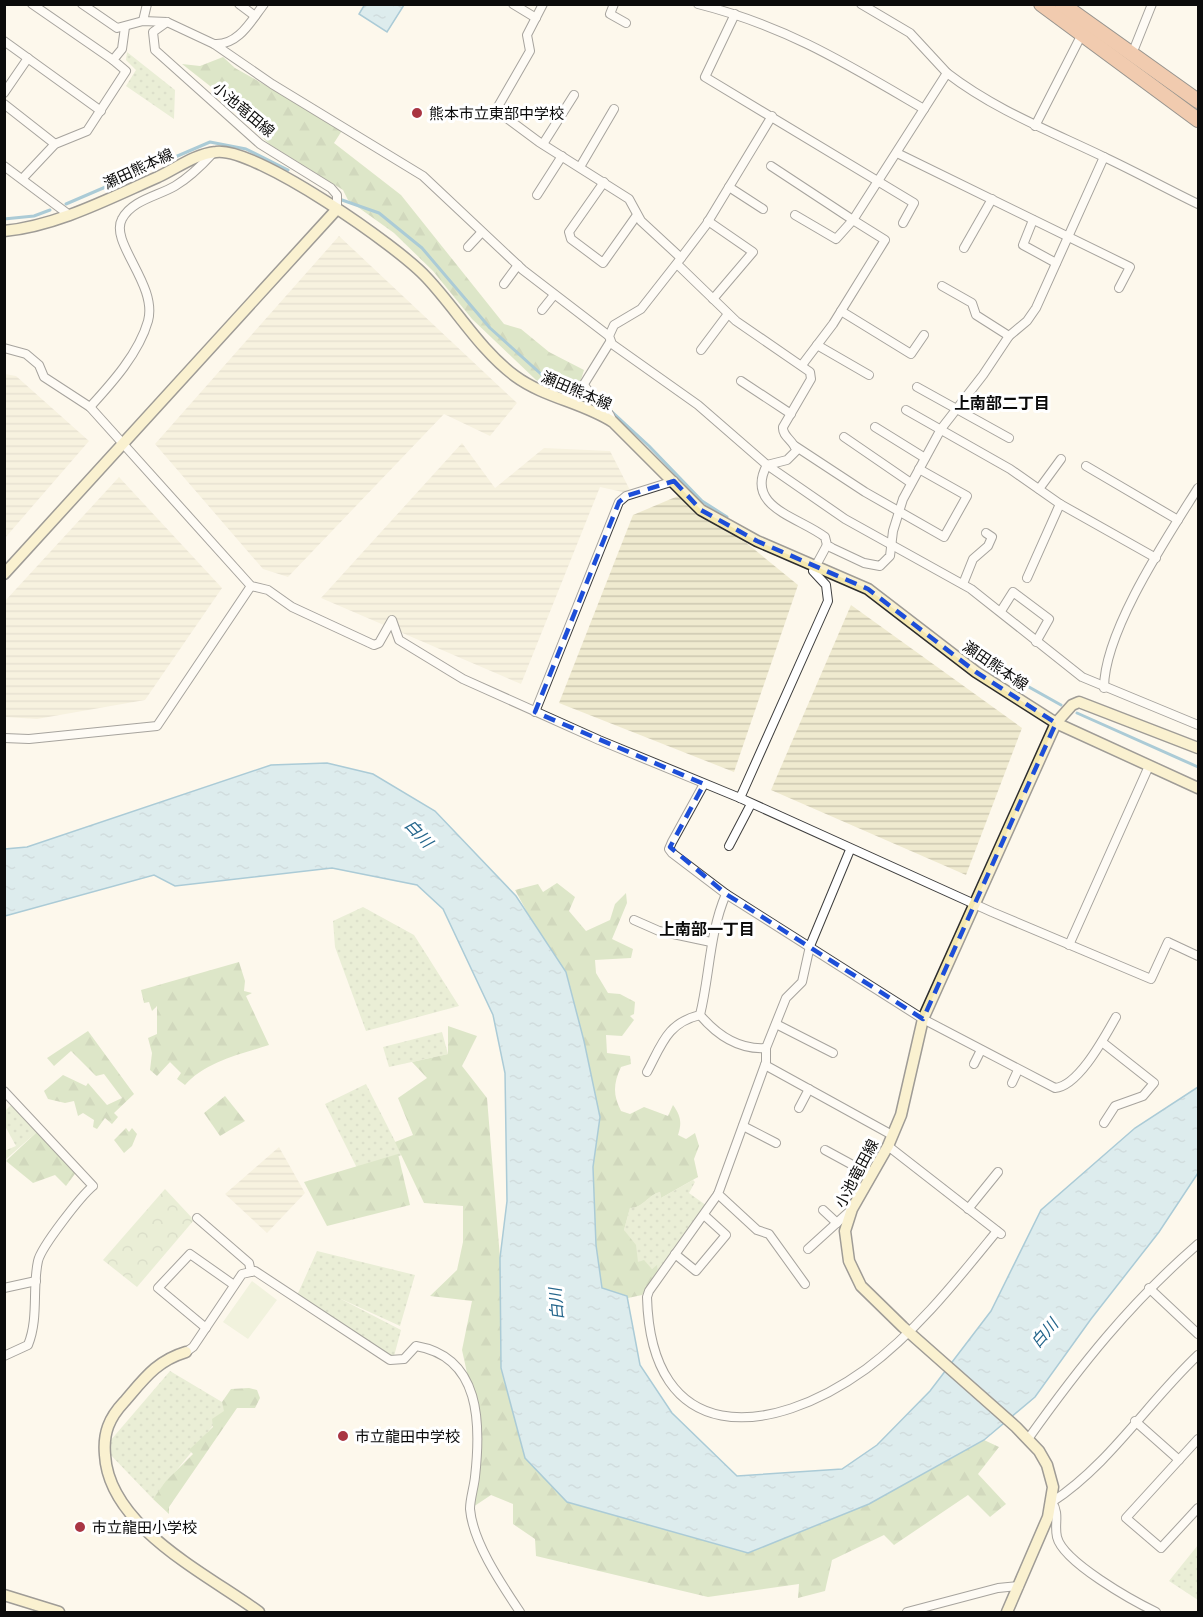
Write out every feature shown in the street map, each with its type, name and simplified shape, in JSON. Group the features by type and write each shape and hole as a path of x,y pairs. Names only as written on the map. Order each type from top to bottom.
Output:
{"highway":[{"path":"1041,4 1198,120"},
{"path":"1062,4 1198,101"}],"main road":[{"name":"瀬田熊本線","path":"4,231 35,226 68,214 214,152 242,158 287,178 400,252 427,278 495,359 514,376 534,388 600,413 613,422 701,510 757,541 868,589 976,672 1056,723 1198,788"},
{"path":"4,574 337,209"},
{"path":"1056,723 1079,702 1198,748"},
{"name":"小池竜田線","path":"1007,1612 1039,1540 1052,1502 1052,1480 1047,1465 1016,1427 869,1296 855,1276 845,1246 846,1223 890,1140 906,1097 923,1019 1056,723"},
{"path":"186,1352 160,1362 114,1412 104,1440 106,1470 120,1502 147,1533 259,1612"},
{"path":"4,1596 58,1612"}],"street":[{"path":"23,178 55,144 87,131 126,71 32,4"},
{"path":"82,4 112,26 125,27 143,21 167,22 214,44 272,84 423,177 518,265 610,339 698,405 767,465 845,519 963,584 1001,611 1036,642 1082,677 1104,688 1198,724"},
{"path":"143,21 147,4"},
{"path":"239,4 255,16"},
{"path":"214,44 231,42 264,4"},
{"path":"513,4 536,18"},
{"path":"543,4 527,35 530,51 496,109 543,144 629,199 637,215 728,314 810,372 811,379 782,430 795,446 898,512 944,537 967,496 919,470"},
{"path":"614,4 610,14 626,23"},
{"path":"698,4 767,24 811,45 924,109"},
{"path":"861,4 910,33 947,73 978,95 1035,126 1104,157 1198,204"},
{"path":"1131,54 1152,4"},
{"path":"735,14 705,77 914,203 903,223"},
{"name":"小池竜田線","path":"167,22 153,32 152,44 155,50 260,144 331,188 337,195 337,209"},
{"path":"113,60 122,49 125,27"},
{"path":"1035,126 1083,34"},
{"path":"4,41 101,111"},
{"path":"4,93 28,58"},
{"path":"795,215 836,239 853,220 879,182 947,73"},
{"path":"543,144 574,95"},
{"path":"4,104 55,144"},
{"path":"580,167 614,109"},
{"path":"613,422 608,408 587,391 584,384 610,339 616,322 641,309 679,261 708,220 772,116"},
{"path":"90,407 113,382 149,320 148,292 120,236 120,222 127,211 175,186 198,169 214,152"},
{"path":"897,153 1130,267 1119,288"},
{"path":"537,195 562,156"},
{"path":"795,446 796,450 790,458 767,465 760,481 765,497 781,511 825,537 827,545 842,554 876,567 889,559 898,512 911,483 941,429 956,408 983,375 1009,336 1031,317 1104,157"},
{"path":"4,166 68,214"},
{"path":"771,166 885,240 842,311 802,365"},
{"path":"604,182 569,232 571,239 603,263 637,215"},
{"path":"729,187 763,208"},
{"path":"964,248 992,199"},
{"path":"708,220 755,249 713,299"},
{"path":"1034,220 1023,245 1056,263"},
{"path":"468,247 481,233"},
{"path":"504,284 518,265"},
{"path":"942,286 972,303 976,315 1009,336"},
{"path":"542,310 554,294"},
{"path":"842,311 911,354 924,335"},
{"path":"700,350 728,314"},
{"path":"817,345 868,375"},
{"path":"4,348 26,354 39,365 44,377 90,407 251,586 268,590 292,607 375,645 380,643 392,620 399,640 463,679 535,712 740,798 850,850 1151,980 1168,942 1198,956"},
{"path":"741,381 791,414"},
{"path":"917,387 1009,438"},
{"path":"906,410 1040,489 1060,504 1156,558"},
{"path":"875,426 925,458"},
{"path":"844,437 911,483"},
{"path":"1040,489 1061,459"},
{"path":"1086,466 1178,520"},
{"path":"535,712 619,502 626,496 674,481"},
{"path":"1104,688 1108,658 1121,626 1156,558 1198,488"},
{"path":"1027,578 1060,504"},
{"path":"963,584 974,559 988,546 992,536"},
{"path":"740,798 828,601 826,585 813,571 814,565 827,545"},
{"path":"4,738 29,739 157,726 251,586"},
{"path":"1001,611 1013,592 1048,619 1036,642"},
{"path":"1070,945 1149,766"},
{"path":"704,784 669,849 692,870 726,894 923,1019 1051,1088 1060,1088 1088,1062 1116,1017"},
{"path":"729,846 751,804"},
{"path":"765,1065 809,1089 890,1140 968,1209 999,1232 949,1290 865,1369 795,1406 753,1417 713,1414 692,1404 674,1390 662,1370 647,1297 718,1194 765,1065 766,1048 786,998 802,982 810,946 850,850"},
{"path":"700,1015 707,988 711,942 726,894"},
{"path":"634,920 659,931 711,942"},
{"path":"700,1015 736,1044 749,1048 766,1048"},
{"path":"647,1072 674,1026 682,1020 700,1015"},
{"path":"776,1024 833,1053"},
{"path":"1102,1042 1154,1083 1143,1096 1115,1106 1104,1123"},
{"path":"974,1064 981,1050"},
{"path":"1012,1083 1018,1070"},
{"path":"799,1108 809,1089"},
{"path":"4,1091 93,1186 57,1232 49,1238 38,1260 28,1345 4,1356"},
{"path":"743,1126 776,1143"},
{"path":"825,1150 871,1175"},
{"path":"968,1209 998,1172"},
{"path":"718,1194 757,1230 769,1234 806,1284"},
{"path":"808,1249 852,1209"},
{"path":"823,1210 837,1223"},
{"path":"675,1254 696,1271 726,1235 704,1215"},
{"path":"197,1218 249,1263 251,1272"},
{"path":"1028,1439 1084,1361 1149,1288 1198,1244"},
{"path":"206,1328 158,1288 190,1254 234,1286"},
{"path":"186,1352 193,1347 242,1274 251,1272 390,1360 404,1359 411,1349 421,1347 438,1351 464,1374 472,1392 478,1423 475,1476 470,1509 485,1553 500,1582 520,1612"},
{"path":"4,1288 36,1281"},
{"path":"1149,1288 1198,1334"},
{"path":"1156,1612 1118,1594 1066,1551 1057,1538 1058,1510 1052,1502 1081,1482 1170,1382 1198,1355"},
{"path":"1135,1421 1179,1460"},
{"path":"1198,1439 1126,1518 1161,1548 1198,1508"},
{"path":"907,1612 998,1588 1019,1586"}],"highlighted area":[{"path":"674,481 701,510 757,541 868,589 976,672 1056,723 923,1019 726,894 670,847 704,784 535,712 619,502 626,496"}],"shaded area":[{"path":"339,236 517,403 490,436 444,414 288,577 263,569 155,444"},
{"path":"5,374 16,376 89,441 5,538"},
{"path":"462,443 495,488 544,448 610,451 632,494 600,487 521,684 321,598"},
{"path":"119,477 222,588 145,700 37,719 5,717 5,601"},
{"path":"685,493 798,585 734,772 559,703 633,515"},
{"path":"851,605 1022,728 966,875 771,790"},
{"path":"279,1147 305,1193 267,1233 225,1194"}],"green space":[{"path":"127,52 175,90 174,119 126,86 136,70 126,60"},
{"path":"223,57 235,68 343,129 334,143 401,195 504,324 521,329 549,352 584,370 580,383 592,401 554,389 536,380 472,319 433,271 394,233 348,200 343,190 269,144 210,86 182,64 200,66"},
{"path":"557,883 575,897 569,911 586,931 610,920 615,904 626,893 627,903 612,939 633,949 631,958 595,960 596,973 608,993 620,994 635,1002 634,1014 630,1016 634,1020 622,1036 606,1035 607,1053 630,1056 631,1064 621,1067 616,1079 616,1100 621,1111 630,1114 644,1107 668,1116 673,1105 680,1120 678,1135 686,1139 695,1133 699,1146 694,1159 698,1177 661,1198 660,1192 638,1206 630,1208 624,1230 636,1245 638,1262 644,1260 652,1269 657,1265 658,1270 642,1295 628,1298 602,1288 596,1245 593,1167 600,1117 566,972 545,945 515,890 538,884 543,892"},
{"path":"363,907 414,935 459,1006 366,1031 335,947 333,921"},
{"path":"239,962 245,981 244,991 252,993 246,996 269,1045 213,1065 193,1077 185,1085 177,1079 181,1073 170,1062 157,1076 150,1070 152,1053 148,1038 157,1034 157,1006 152,1011 149,1002 144,1003 141,990"},
{"path":"448,1026 477,1036 462,1066 487,1098 500,1258 501,1368 567,1502 748,1553 869,1504 984,1440 999,1447 978,1474 1006,1504 990,1517 968,1495 894,1545 884,1535 832,1560 825,1591 798,1598 799,1584 708,1597 536,1556 535,1539 513,1524 513,1504 491,1495 470,1509 478,1423 462,1350 472,1301 430,1296 457,1270 463,1242 463,1206 424,1203 395,1142 413,1135 398,1098 427,1078 412,1062 448,1054"},
{"path":"88,1031 134,1094 114,1113 118,1117 112,1124 105,1118 97,1129 93,1127 94,1120 83,1113 78,1116 74,1101 65,1103 48,1099 44,1091 63,1075 86,1086 88,1083 107,1105 122,1098 104,1074 96,1076 71,1051 54,1066 47,1058"},
{"path":"442,1032 448,1054 389,1067 383,1047"},
{"path":"366,1084 402,1155 358,1170 325,1104"},
{"path":"225,1096 245,1121 220,1136 204,1113"},
{"path":"12,1104 38,1131 5,1160 4,1151 16,1146 5,1126 5,1111"},
{"path":"126,1128 129,1132 132,1128 137,1134 132,1146 124,1153 114,1140"},
{"path":"38,1131 77,1171 66,1186 55,1175 33,1183 6,1161"},
{"path":"398,1154 410,1205 327,1226 304,1182"},
{"path":"693,1180 695,1182 689,1193 707,1206 665,1266 658,1270 657,1266 652,1269 638,1263 624,1230 630,1208 638,1206 660,1192 661,1198"},
{"path":"165,1189 194,1220 137,1287 103,1260"},
{"path":"317,1251 415,1275 400,1326 339,1298 401,1330 393,1360 295,1300"},
{"path":"252,1281 277,1300 248,1339 223,1322"},
{"path":"170,1371 222,1402 225,1411 153,1499 104,1448"},
{"path":"231,1389 257,1390 260,1398 255,1408 237,1408 169,1507 169,1514 153,1499 166,1481 193,1454 189,1450 213,1427 212,1419 224,1411 222,1402"},
{"path":"1198,1545 1198,1600 1169,1581"}],"water":[{"path":"365,4 404,5 387,32 359,14"},
{"name":"白川","path":"327,763 373,774 435,811 516,896 566,972 600,1117 593,1167 596,1245 602,1288 627,1296 640,1365 672,1413 737,1476 842,1469 877,1445 930,1391 991,1311 1041,1210 1135,1128 1198,1087 1198,1173 1159,1232 1091,1319 1035,1397 984,1440 869,1504 748,1553 567,1502 525,1458 501,1368 500,1258 507,1201 505,1073 493,1015 443,909 417,885 332,868 175,886 154,875 5,916 5,849 27,847 271,765"}],"waterway":[{"path":"66,204 210,142 246,149 288,170"},
{"path":"342,200 379,213 422,248 490,328 541,374 588,394"},
{"path":"4,219 34,216 50,210"},
{"path":"610,410 649,446 702,501 727,517"},
{"path":"988,664 1061,705"},
{"path":"1077,713 1198,767"}],"place":[{"name":"熊本市立東部中学校","path":"417,113"},
{"name":"市立龍田中学校","path":"343,1436"},
{"name":"市立龍田小学校","path":"80,1527"}],"district":[{"name":"上南部二丁目","path":"1002,403"},
{"name":"上南部一丁目","path":"707,929"}]}
